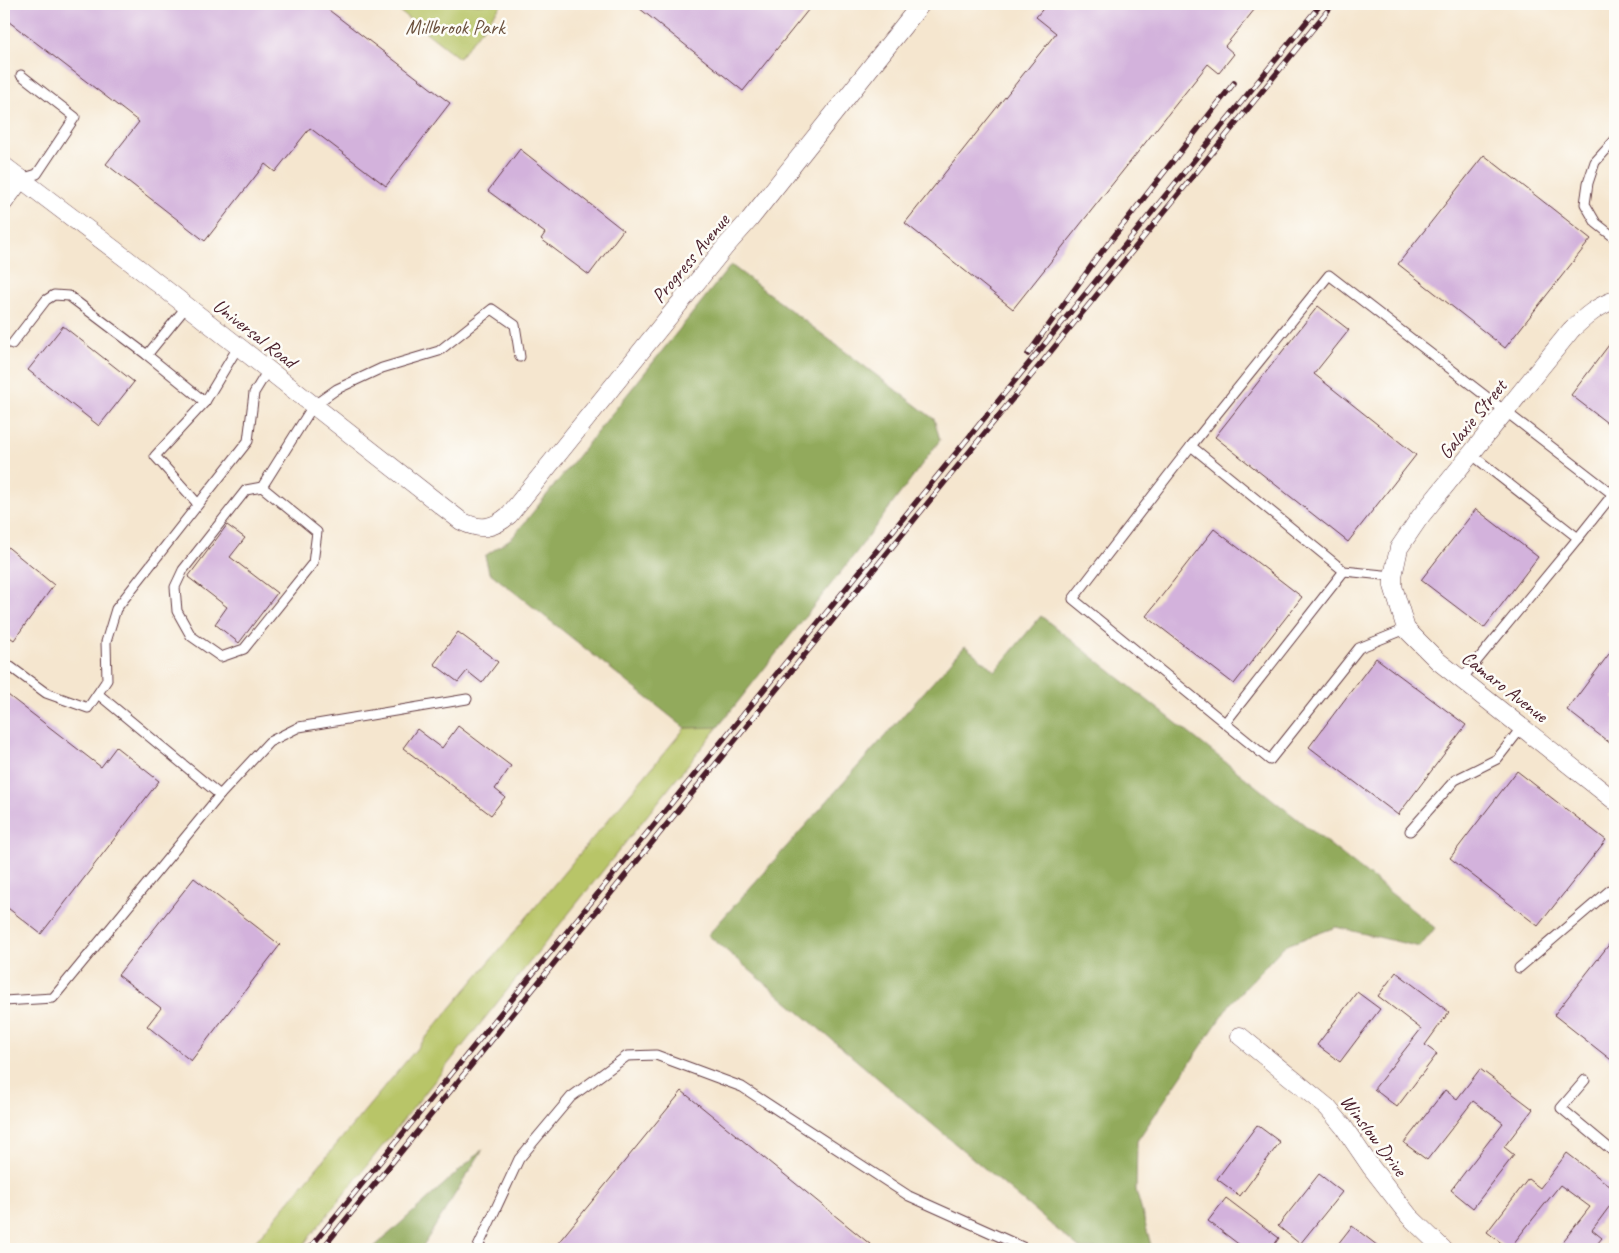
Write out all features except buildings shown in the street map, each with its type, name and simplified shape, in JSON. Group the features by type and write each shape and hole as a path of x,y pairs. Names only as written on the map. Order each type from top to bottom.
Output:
{"street":[{"name":"Progress Avenue","path":"482,528 498,525 509,515 725,247 750,219 921,4"},
{"name":"Universal Road","path":"4,166 128,260 461,521 472,527 482,528"},
{"path":"4,202 21,180"},
{"name":"Galaxie Street","path":"1393,581 1399,548 1420,517 1571,330 1585,316 1602,305 1615,300"},
{"name":"Camaro Avenue","path":"1393,581 1406,629 1438,660 1615,801"},
{"name":"Winslow Drive","path":"1240,1036 1327,1107 1344,1126 1371,1167 1409,1216 1443,1249"}],"lane":[{"path":"21,75 75,117 36,174 21,180"},
{"path":"1615,140 1595,162 1588,183 1585,204 1596,223 1615,238"},
{"path":"1406,629 1359,648 1270,760 1074,599 1191,446 1329,275 1614,495 1462,679"},
{"path":"12,344 46,300 54,295 69,296 205,402"},
{"path":"147,356 187,306"},
{"path":"262,487 317,532 313,563 244,649 221,657 191,636 177,611 175,587 183,570 246,490 262,487 313,406 337,389 382,368 439,351 492,309 515,325 520,357"},
{"path":"198,504 155,456 205,402 238,347"},
{"path":"4,662 46,693 88,708 108,680 106,642 116,609 248,441 254,393 268,370"},
{"path":"1191,446 1344,571 1393,581"},
{"path":"1471,454 1578,538"},
{"path":"1225,723 1344,571"},
{"path":"98,694 220,794"},
{"path":"4,1001 53,998 220,794 269,742 299,727 467,699"},
{"path":"1410,831 1455,780 1497,759 1522,727"},
{"path":"1519,968 1615,886"},
{"path":"477,1249 519,1159 571,1097 627,1056 656,1055 742,1087 909,1196 1027,1249"},
{"path":"1585,1080 1561,1108 1615,1153"}],"green space":[{"name":"Millbrook Park","path":"390,4 502,4 459,58"},
{"path":"731,265 934,419 940,440 855,554 718,727 685,728 489,572 485,556 513,537"},
{"path":"1041,616 1435,928 1420,947 1336,927 1284,946 1230,1004 1137,1141 1136,1190 1152,1249 1080,1249 708,935 965,646 995,671"},
{"path":"718,727 300,1249 249,1249 685,728"},
{"path":"483,1149 421,1249 372,1249"}],"railway":[{"path":"309,1249 1321,4"},
{"path":"322,1249 1333,4"},
{"path":"1028,354 1097,258 1234,83"}]}
